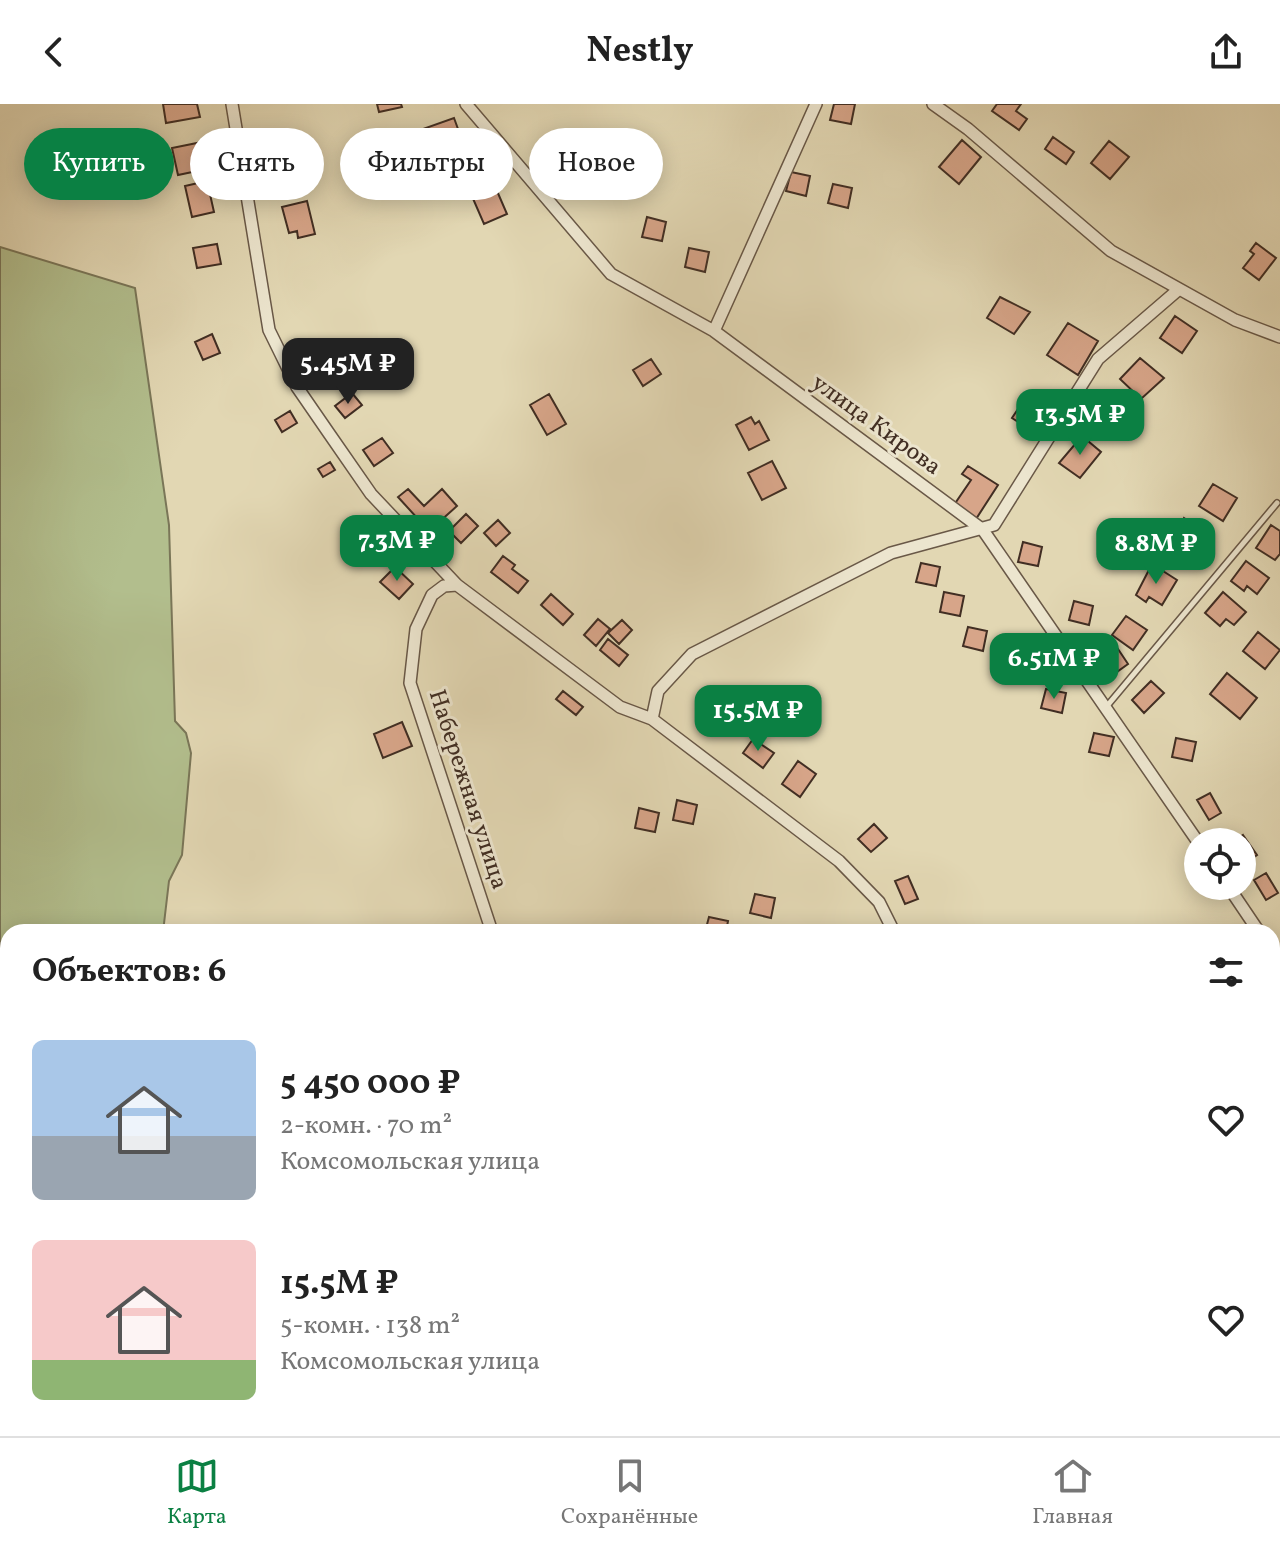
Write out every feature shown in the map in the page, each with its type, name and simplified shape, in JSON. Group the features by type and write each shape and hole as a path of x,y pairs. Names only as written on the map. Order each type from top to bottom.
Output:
{"street":[{"path":"232,104 269,330 297,387 371,494 457,585 620,707 652,719 839,861 879,902 890,924"},
{"name":"улица Кирова","path":"466,104 611,274 714,331 983,530 1189,828"},
{"path":"714,331 816,104"},
{"path":"933,104 968,129 1111,251 1235,320 1280,337"},
{"path":"652,719 658,691 692,654 891,553 994,525 1098,359 1178,290"},
{"name":"Набережная улица","path":"457,585 444,586 432,595 416,629 410,683 489,924"},
{"path":"1237,900 1254,924"}],"lane":[{"path":"1107,707 1277,503"}],"green space":[{"path":"0,247 135,288 169,525 175,721 186,733 191,753 182,855 169,881 164,924 0,924"}],"building":[{"path":"163,104 197,104 200,117 166,123"},
{"path":"377,104 401,104 402,107 379,112"},
{"path":"834,104 855,104 851,124 830,120"},
{"path":"997,104 1021,104 1016,111 1027,119 1019,130 992,111"},
{"path":"454,118 458,128 426,128"},
{"path":"1053,137 1074,152 1066,164 1045,149"},
{"path":"962,140 981,157 959,184 939,167"},
{"path":"1109,141 1129,157 1110,179 1091,163"},
{"path":"190,144 190,172 178,175 174,148"},
{"path":"791,172 810,176 806,196 786,191"},
{"path":"833,184 852,188 848,208 828,203"},
{"path":"190,185 190,200 211,200 214,212 192,217 185,186"},
{"path":"474,200 501,200 507,214 484,224"},
{"path":"307,201 315,234 298,238 297,231 289,233 282,207"},
{"path":"647,217 666,222 662,241 642,237"},
{"path":"1256,243 1276,258 1259,280 1243,268 1254,254 1250,251"},
{"path":"217,244 221,264 197,268 193,248"},
{"path":"689,248 709,252 705,272 685,267"},
{"path":"1000,297 1030,312 1014,334 987,318"},
{"path":"1175,316 1197,331 1182,353 1160,338"},
{"path":"1068,323 1098,341 1078,375 1047,355"},
{"path":"212,334 220,353 203,360 195,342"},
{"path":"335,344 343,361 323,370 315,354"},
{"path":"1140,358 1164,378 1141,399 1120,379"},
{"path":"651,359 661,374 643,386 633,370"},
{"path":"352,393 362,405 345,418 335,406"},
{"path":"549,394 566,424 547,435 530,405"},
{"path":"1024,400 1047,415 1035,433 1012,418"},
{"path":"290,411 297,423 282,432 275,420"},
{"path":"751,417 755,424 759,421 769,440 749,450 736,425"},
{"path":"1082,436 1101,452 1080,478 1059,463"},
{"path":"382,438 393,453 374,466 363,450"},
{"path":"772,461 786,488 762,500 748,473"},
{"path":"330,462 335,470 323,477 318,469"},
{"path":"968,466 998,485 976,519 954,505 971,480 962,474"},
{"path":"1213,484 1237,498 1223,521 1199,506"},
{"path":"408,489 424,506 442,489 457,506 429,531 398,497"},
{"path":"466,514 478,526 461,543 449,531"},
{"path":"1184,518 1209,534 1195,557 1181,548 1176,556 1168,550"},
{"path":"498,520 510,533 496,546 484,533"},
{"path":"1271,525 1280,531 1280,554 1275,560 1256,548"},
{"path":"1023,542 1042,547 1038,566 1018,562"},
{"path":"503,556 515,565 512,569 528,581 518,593 491,572"},
{"path":"1246,561 1269,578 1257,594 1247,586 1244,591 1231,581"},
{"path":"921,563 940,567 936,586 916,582"},
{"path":"1152,564 1177,580 1162,605 1149,597 1146,602 1136,595"},
{"path":"395,567 413,584 399,599 380,582"},
{"path":"944,592 964,596 960,616 940,612"},
{"path":"1223,592 1246,612 1234,625 1226,619 1220,626 1205,613"},
{"path":"551,594 573,614 563,625 541,605"},
{"path":"1074,601 1093,606 1089,625 1069,620"},
{"path":"1126,616 1147,630 1133,650 1112,635"},
{"path":"598,619 610,629 596,646 584,635"},
{"path":"622,620 632,630 619,644 608,633"},
{"path":"968,627 987,631 983,651 963,646"},
{"path":"1258,632 1280,650 1265,669 1243,651"},
{"path":"608,639 628,655 619,666 600,650"},
{"path":"1114,643 1128,664 1114,674 1099,652"},
{"path":"1026,650 1046,654 1041,673 1021,669"},
{"path":"1227,673 1257,698 1240,719 1210,694"},
{"path":"1151,681 1164,693 1144,713 1132,700"},
{"path":"1046,689 1066,693 1062,713 1041,708"},
{"path":"563,691 583,707 576,715 556,699"},
{"path":"402,722 412,746 383,758 374,734"},
{"path":"1094,733 1114,737 1109,756 1089,752"},
{"path":"1176,738 1196,742 1192,761 1172,757"},
{"path":"753,739 774,753 763,768 743,753"},
{"path":"798,761 816,774 800,797 782,784"},
{"path":"1210,793 1221,813 1209,820 1197,800"},
{"path":"677,800 697,805 693,824 673,820"},
{"path":"639,808 659,813 655,832 635,828"},
{"path":"874,824 887,838 871,852 858,839"},
{"path":"1266,873 1278,893 1266,900 1256,879"},
{"path":"908,876 918,899 905,904 895,881"},
{"path":"755,894 775,898 771,918 750,913"},
{"path":"709,917 728,921 727,924 707,924"}]}
